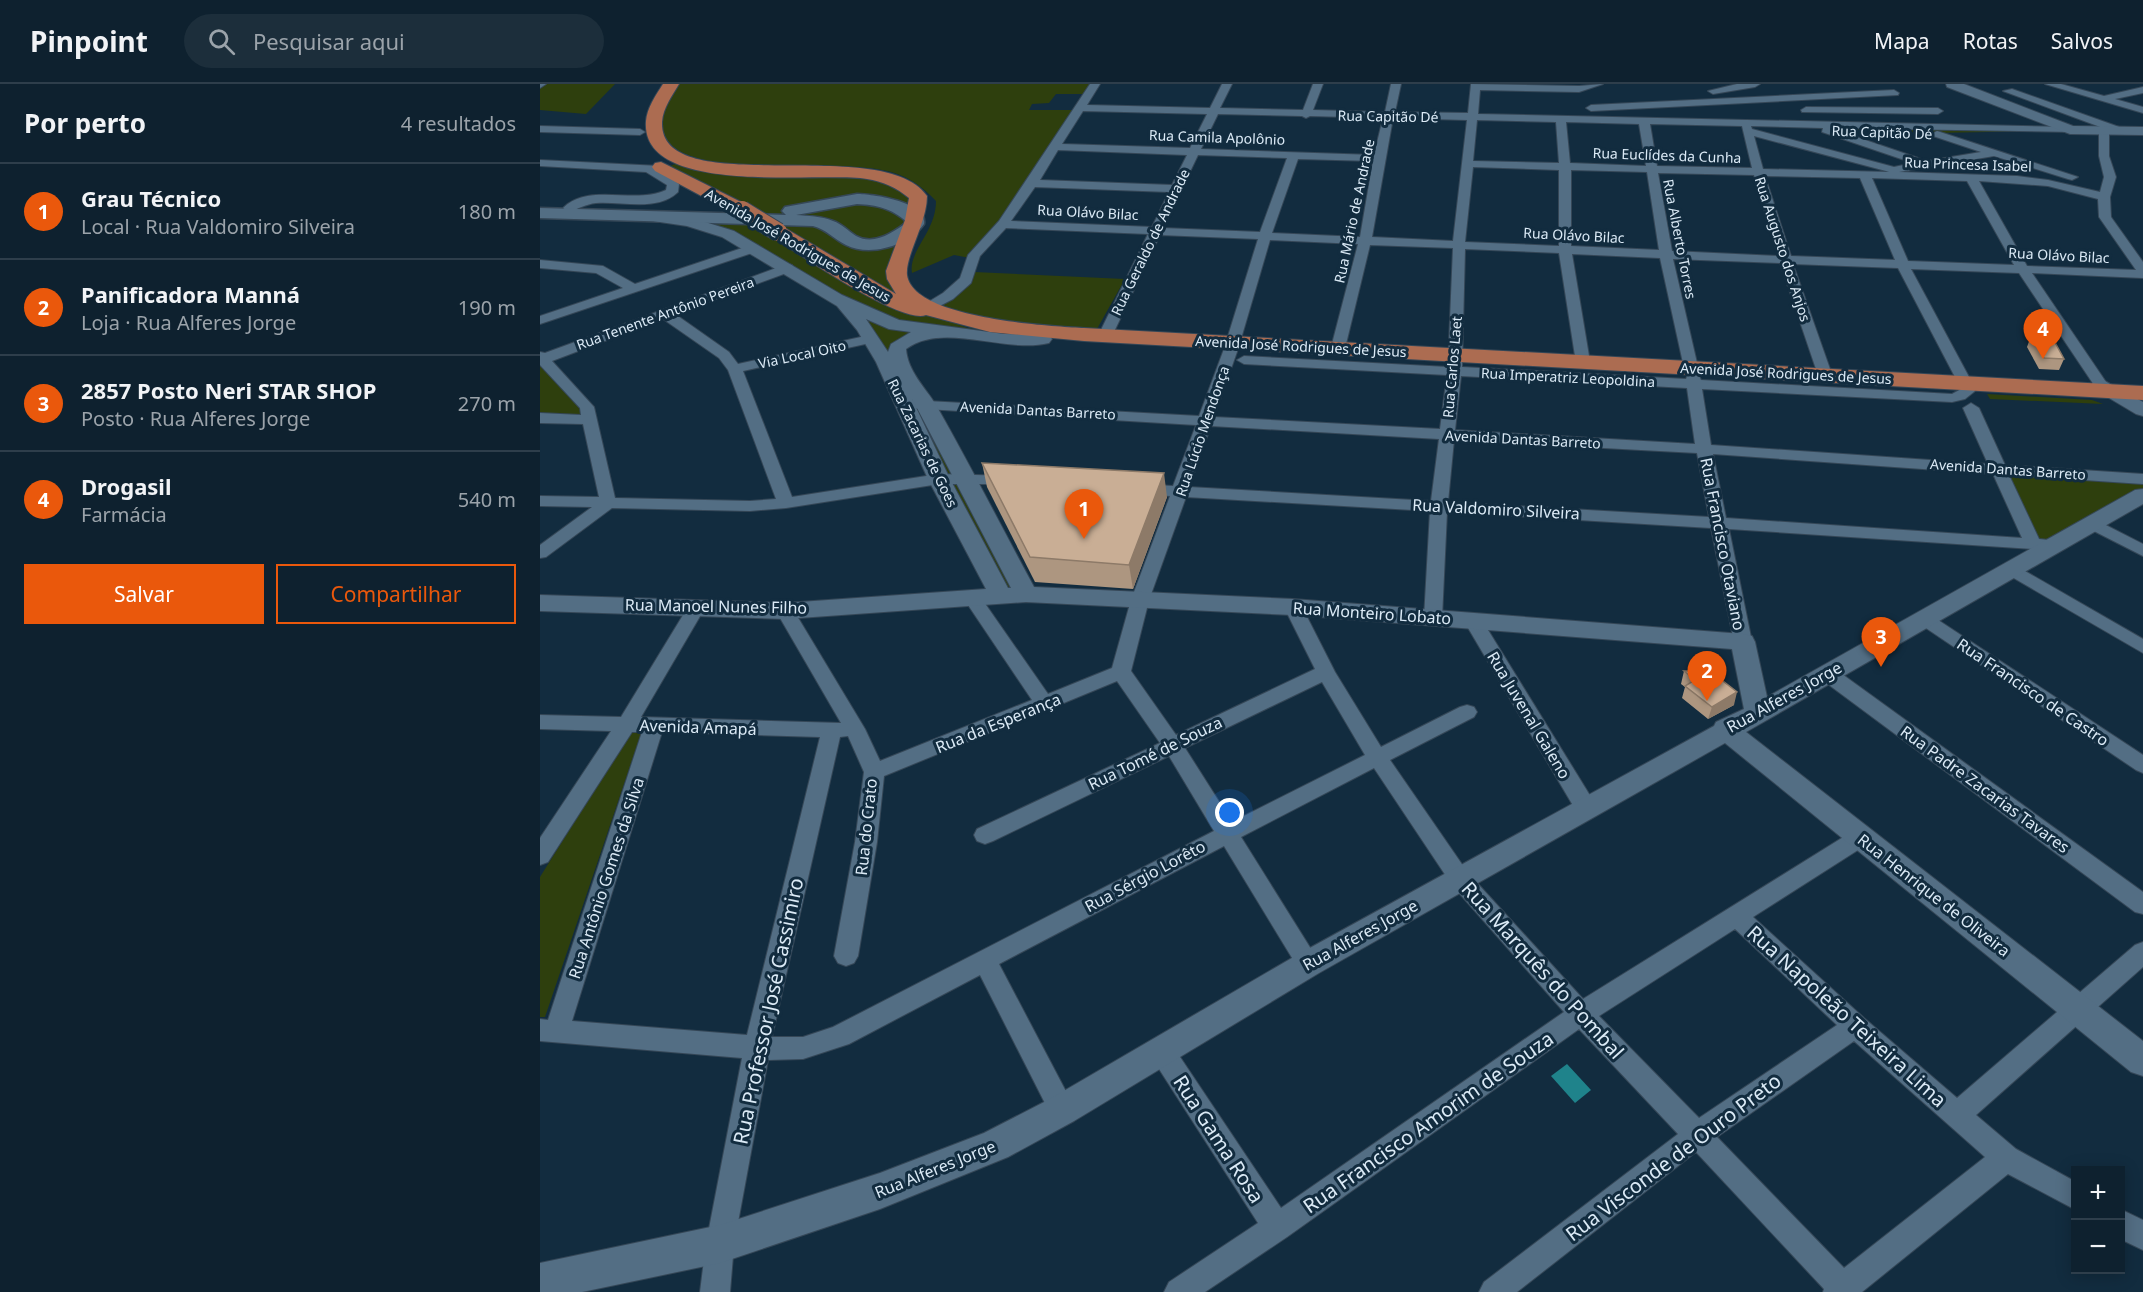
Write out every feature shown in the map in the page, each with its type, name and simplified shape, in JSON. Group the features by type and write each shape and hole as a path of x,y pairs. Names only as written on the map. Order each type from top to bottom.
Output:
{"main road":[{"path":"640,132 644,105 656,84"},
{"name":"Avenida José Rodrigues de Jesus","path":"671,84 656,113 654,131 662,148 668,154 686,162 724,169 860,172 896,181 908,187 918,196 914,228 897,266 897,279 902,291 927,308 976,323 1048,332 1107,333 1236,347"},
{"name":"Avenida José Rodrigues de Jesus","path":"640,132 648,156 655,168 741,210 892,301 968,328 1077,343 1236,347 1967,392 2130,395"},
{"path":"741,210 747,190 761,181 803,170"},
{"path":"540,207 767,213 784,212 833,202 870,199 904,207 914,228"},
{"path":"540,213 795,220 829,224 857,244 870,244 899,238 914,228"},
{"path":"813,253 850,264 866,263 891,255 914,228"},
{"name":"Avenida José Rodrigues de Jesus","path":"1455,360 2130,395"}],"street":[{"path":"927,308 948,296 966,280 974,255 1003,224 1095,84"},
{"path":"1219,84 1227,84"},
{"name":"Rua Geraldo de Andrade","path":"1107,333 1227,84"},
{"path":"1306,115 1318,84"},
{"name":"Rua Mário de Andrade","path":"1339,344 1365,241 1379,158 1396,84"},
{"path":"1568,84 1579,89 1597,120"},
{"path":"1727,90 1755,84"},
{"path":"1874,84 1978,128"},
{"path":"1952,84 2070,130"},
{"path":"1476,86 1579,89 1594,86 1642,103 1708,88 1894,93"},
{"name":"Rua Carlos Laet","path":"1433,618 1439,506 1455,360 1459,244 1476,86"},
{"path":"1984,97 2033,86 2143,110"},
{"path":"2033,86 2113,131"},
{"path":"1708,88 1745,127 1895,174 1923,163 2024,149"},
{"path":"1591,108 1642,103 1723,102 1837,90"},
{"path":"1837,90 1847,110 1859,126"},
{"path":"2101,99 2143,90"},
{"path":"2131,92 2143,95"},
{"name":"Rua Capitão Dé","path":"1081,108 1306,115 1644,121 1936,134 2070,130"},
{"path":"1731,111 1777,110"},
{"path":"1789,110 1938,111"},
{"path":"2143,117 2113,131 2103,156 2110,177 2104,196 2105,217 2143,272"},
{"path":"1561,119 1565,167 1565,250 1581,356"},
{"name":"Rua Alberto Torres","path":"1644,121 1666,255 1693,375"},
{"name":"Rua Capitão Dé","path":"1745,127 1859,126 2143,131"},
{"name":"Rua Augusto dos Anjos","path":"1745,127 1823,369"},
{"path":"540,129 640,132"},
{"path":"1826,130 1923,163"},
{"path":"1936,134 2077,179"},
{"name":"Rua Camila Apolônio","path":"1054,147 1379,158"},
{"name":"Rua Lúcio Mendonça","path":"1122,672 1140,600 1181,492 1205,420 1236,347 1265,236 1294,155"},
{"path":"540,163 655,168 673,184 674,188 672,192 657,199 586,199 569,207"},
{"name":"Rua Euclídes da Cunha","path":"1467,164 1865,176"},
{"name":"Rua Princesa Isabel","path":"1865,176 1895,174 2029,180 2104,196"},
{"path":"1865,176 1903,265 1967,392 1998,469 2043,545"},
{"path":"1971,179 2023,268 2130,395"},
{"path":"1032,183 1177,189"},
{"path":"638,216 689,222 728,234 836,299 895,325 1004,339 1043,339"},
{"name":"Rua Olávo Bilac","path":"1003,224 1903,265 2143,272"},
{"path":"540,320 754,248"},
{"path":"540,264 598,269 609,273 634,289"},
{"name":"Rua Tenente Antônio Pereira","path":"541,357 787,268"},
{"name":"Rua Zacarias de Goes","path":"836,299 856,316 885,362 939,479 1000,594"},
{"path":"664,313 724,355 735,369 786,503"},
{"name":"Rua Zacarias de Goes","path":"971,334 916,336 897,348 898,360 925,404 1026,594"},
{"name":"Via Local Oito","path":"735,369 870,339"},
{"name":"Avenida José Rodrigues de Jesus","path":"1236,347 1339,344 1455,360 1581,356 1693,375 1823,369 1967,392"},
{"path":"541,357 587,407 608,503"},
{"name":"Rua Francisco Otaviano","path":"1693,375 1704,449 1757,712"},
{"name":"Avenida Dantas Barreto","path":"903,404 1704,449 2143,479"},
{"path":"540,417 590,420"},
{"path":"540,501 712,506 786,503 939,479 964,478 1033,483"},
{"name":"Rua Valdomiro Silveira","path":"1124,488 1719,523 2043,545"},
{"name":"Rua Alferes Jorge","path":"540,1282 720,1244 880,1191 996,1145 1062,1110 1308,964 1725,729 1828,674 2011,569 2043,545 2092,523 2143,495"},
{"path":"540,553 608,503"},
{"path":"2092,523 2143,551"},
{"path":"2011,569 2143,647"},
{"name":"Rua Monteiro Lobato","path":"1000,594 1293,607 1743,642"},
{"name":"Rua Manoel Nunes Filho","path":"540,603 785,610 1000,594"},
{"path":"971,596 1046,705"},
{"path":"540,856 626,725 697,606"},
{"name":"Rua Marquês do Pombal","path":"1293,607 1326,672 1377,757 1460,879 1581,1014 1843,1290"},
{"name":"Rua do Crato","path":"785,610 843,730 874,772 867,842 846,956"},
{"name":"Rua Francisco de Castro","path":"1923,618 2143,765"},
{"name":"Rua Juvenal Galeno","path":"1473,621 1586,808"},
{"path":"1122,672 1172,744 1308,964"},
{"name":"Rua da Esperança","path":"874,772 1046,705 1122,672"},
{"name":"Rua Tomé de Souza","path":"985,835 1326,672"},
{"name":"Rua Padre Zacarias Tavares","path":"1828,674 2143,905"},
{"name":"Rua Sérgio Lorêto","path":"757,1048 803,1047 824,1043 892,1011 1228,833 1467,712"},
{"name":"Avenida Amapá","path":"540,722 843,730"},
{"name":"Rua Antônio Gomes da Silva","path":"548,1030 654,725"},
{"name":"Rua Henrique de Oliveira","path":"1725,729 2143,1061"},
{"name":"Rua Professor José Cassimiro","path":"715,1292 720,1244 757,1048 843,730"},
{"name":"Rua Francisco Amorim de Souza","path":"1179,1292 1277,1227 1581,1014 1738,917 1861,837"},
{"name":"Rua Napoleão Teixeira Lima","path":"1738,917 1856,1026 2006,1158 2071,1194"},
{"name":"Rua Napoleão Teixeira Lima","path":"1957,1115 2143,952"},
{"path":"985,960 1062,1110"},
{"name":"Rua Visconde de Ouro Preto","path":"1494,1292 1697,1135 1856,1026"},
{"path":"548,1030 757,1048"},
{"name":"Rua Gama Rosa","path":"1161,1050 1277,1227"},
{"path":"1843,1290 2006,1158"},
{"path":"2125,1225 2143,1236"}],"shaded area":[{"path":"540,84 615,84 586,114 540,110"},
{"path":"676,84 1095,84 1087,94 1056,94 1049,103 1032,104 1029,110 1077,110 1029,183 970,258 954,255 912,273 914,257 935,212 936,201 924,190 905,177 882,170 834,166 743,165 692,157 675,148 668,141 660,126 662,109"},
{"path":"1700,123 2044,131 1931,133"},
{"path":"683,161 880,176 918,196 897,279 956,318 957,324 968,328 1043,339 971,334 926,338 898,351 1026,593 1000,594 856,316 751,247 689,222 758,220 662,169"},
{"path":"974,272 1125,279 1097,329 999,321 942,305 961,291"},
{"path":"540,361 584,408 584,417 540,415"},
{"path":"1987,394 2092,400 2103,404 1990,399"},
{"path":"2005,471 2143,482 2143,489 2050,542 2036,541"},
{"path":"642,731 545,1017 540,1017 540,877 630,733"},
{"path":"1567,1064 1591,1090 1575,1103 1551,1076"}],"building":[{"path":"2031,336 2052,337 2064,359 2044,358"},
{"path":"982,463 1164,473 1129,565 1030,557"},
{"path":"1684,671 1710,671 1737,692 1712,707 1685,686 1695,680"}],"place":[{"name":"Drogasil","path":"2043,359"},
{"name":"Grau Técnico","path":"1084,539"},
{"name":"2857 Posto Neri STAR SHOP","path":"1881,667"},
{"name":"Panificadora Manná","path":"1707,701"}]}
